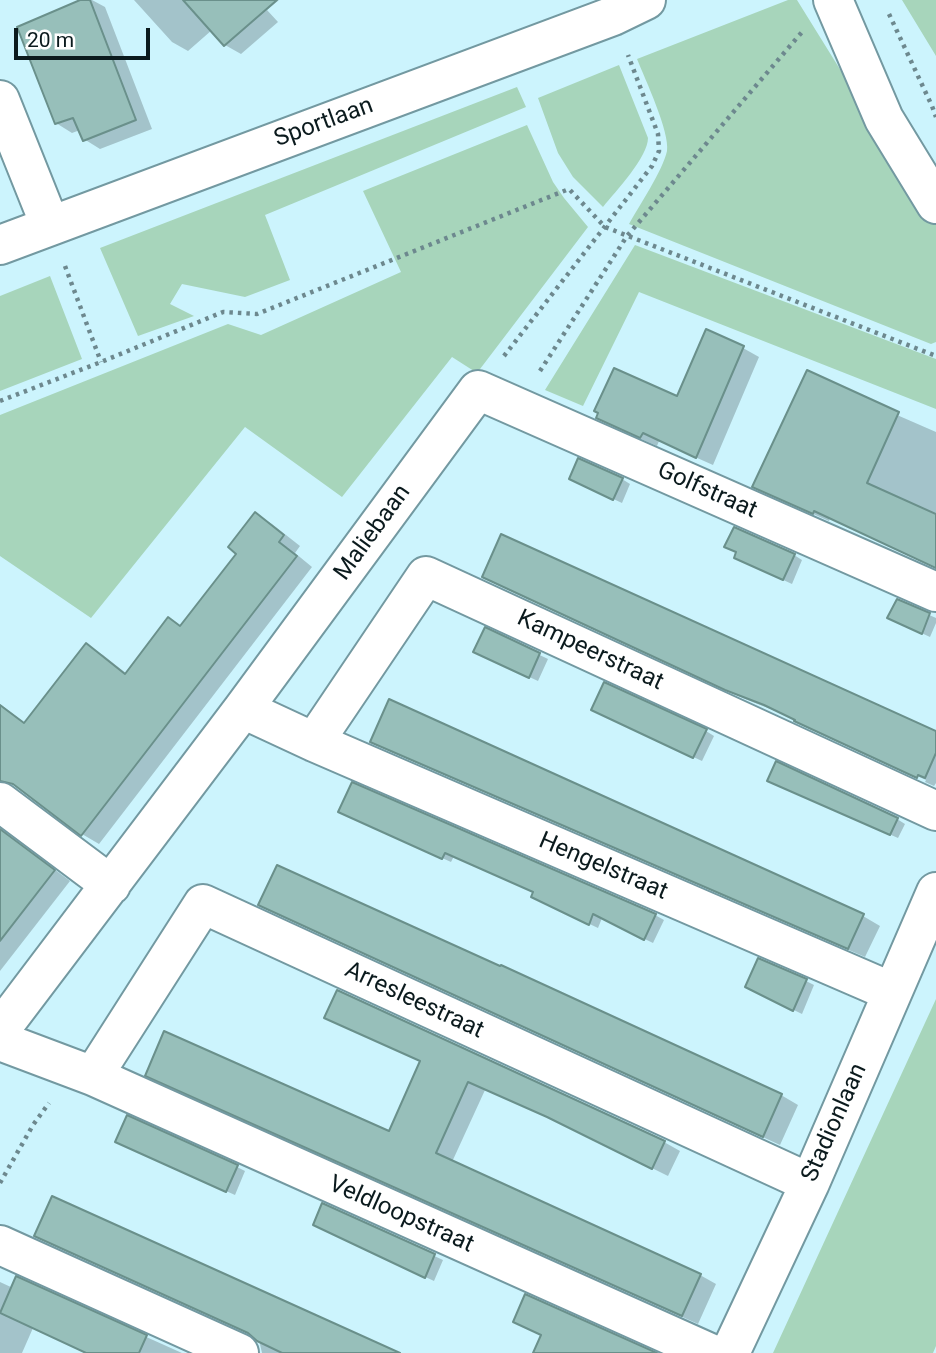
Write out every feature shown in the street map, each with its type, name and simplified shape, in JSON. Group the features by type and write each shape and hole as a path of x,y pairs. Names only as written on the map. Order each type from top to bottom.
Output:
{"street":[{"path":"833,0 884,119 936,204"},
{"name":"Sportlaan","path":"0,245 630,8"},
{"path":"0,100 50,225"},
{"name":"Golfstraat","path":"478,390 936,592"},
{"name":"Maliebaan","path":"0,1030 243,709 478,390"},
{"name":"Kampeerstraat","path":"314,742 426,576 936,811"},
{"path":"243,709 314,742"},
{"name":"Hengelstraat","path":"314,742 892,992"},
{"path":"0,802 111,885"},
{"name":"Stadionlaan","path":"730,1353 810,1183 936,893"},
{"name":"Arresleestraat","path":"93,1076 203,904 810,1183"},
{"name":"Veldloopstraat","path":"0,1041 93,1076 709,1353"},
{"path":"0,1245 239,1353"}],"path":[{"path":"478,390 652,166 659,151 658,134 630,8"},
{"path":"888,12 936,118"},
{"path":"517,407 627,236 804,31"},
{"path":"0,401 223,312 257,314 569,189 605,227 936,356"},
{"path":"50,225 101,362"},
{"path":"0,1183 33,1125 62,1087 93,1076"}],"green space":[{"path":"788,0 797,0 936,224 936,342 931,344 629,224 656,178 667,151 665,131 637,59"},
{"path":"902,0 936,0 936,56"},
{"path":"619,65 648,138 643,155 603,207 573,177 558,153 538,98"},
{"path":"517,87 526,107 265,215 290,280 245,297 182,284 170,304 194,316 138,336 100,248"},
{"path":"527,125 553,182 588,227 477,373 452,357 342,497 245,427 91,618 0,556 0,415 228,324 261,335 401,272 363,191"},
{"path":"635,245 936,359 936,409 639,292 583,406 545,390"},
{"path":"50,276 82,359 0,391 0,296"},
{"path":"936,999 936,1346 933,1353 773,1353"}],"building":[{"path":"80,0 90,0 136,120 83,141 73,118 55,124 17,27"},
{"path":"183,0 277,0 224,46"},
{"path":"706,329 744,346 696,458 643,433 640,438 596,418 598,413 594,411 614,368 677,396"},
{"path":"807,370 899,412 867,483 936,514 936,568 814,511 813,514 752,487"},
{"path":"578,458 623,478 613,500 569,479"},
{"path":"255,512 284,535 279,542 297,556 81,836 13,784 0,781 0,705 24,723 86,643 125,674 168,617 180,626 236,554 228,547"},
{"path":"734,527 795,554 783,580 734,558 736,552 724,547"},
{"path":"501,534 936,731 936,753 925,778 918,775 917,778 482,577"},
{"path":"897,599 930,613 922,634 887,618"},
{"path":"485,627 540,653 529,678 473,652"},
{"path":"604,682 707,729 693,758 591,710"},
{"path":"389,699 864,914 848,949 370,742"},
{"path":"776,761 898,818 890,835 767,781"},
{"path":"352,782 656,914 644,940 593,914 589,925 531,897 533,892 445,853 442,859 338,812"},
{"path":"0,829 55,870 0,941"},
{"path":"277,865 782,1094 763,1137 258,905"},
{"path":"758,958 807,979 793,1011 745,987"},
{"path":"337,990 665,1141 652,1169 547,1117 468,1082 436,1153 701,1274 682,1316 145,1076 164,1031 389,1131 420,1061 324,1018"},
{"path":"127,1115 238,1165 226,1192 115,1142"},
{"path":"52,1196 400,1353 282,1353 257,1341 248,1333 34,1236"},
{"path":"322,1203 435,1254 425,1278 313,1225"},
{"path":"16,1276 147,1335 139,1353 86,1353 0,1313"},
{"path":"525,1294 657,1353 533,1353 541,1335 513,1322"}]}
